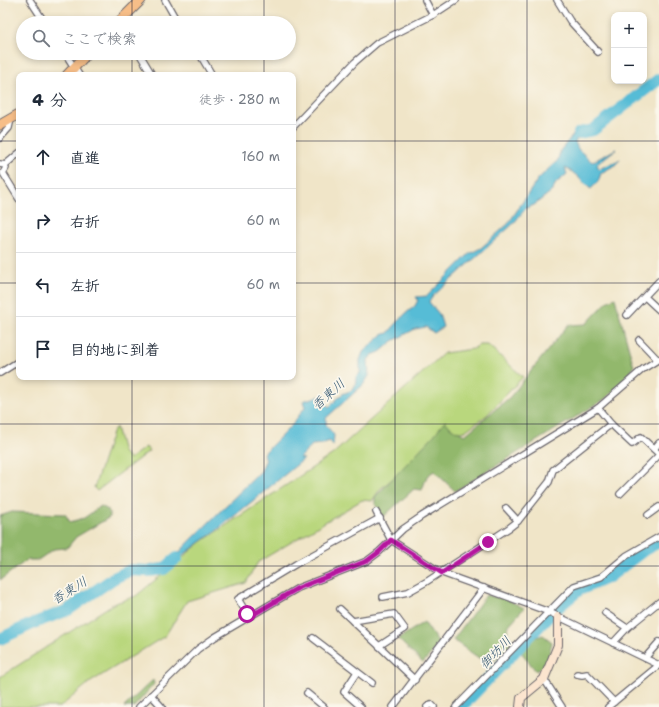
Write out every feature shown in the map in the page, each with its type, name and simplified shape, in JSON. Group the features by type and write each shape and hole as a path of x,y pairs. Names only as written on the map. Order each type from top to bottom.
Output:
{"main road":[{"path":"125,16 141,0"},
{"path":"76,71 83,60"},
{"path":"0,125 15,117"}],"street":[{"path":"30,0 40,16"},
{"path":"165,0 174,16"},
{"path":"425,0 433,15"},
{"path":"296,124 355,62 377,43 433,15 456,0"},
{"path":"556,0 570,21 598,52"},
{"path":"69,60 76,71"},
{"path":"143,60 150,72"},
{"path":"203,60 210,72"},
{"path":"0,138 9,128 15,117"},
{"path":"16,155 2,164 6,168 3,174 16,194"},
{"path":"627,315 659,281"},
{"path":"645,297 659,310"},
{"path":"139,707 198,649 298,588 367,561 379,552 403,529 422,516 598,408 643,369 658,359 639,340"},
{"path":"0,373 16,363"},
{"path":"598,408 611,424 632,444 641,437 659,455 620,494"},
{"path":"383,597 408,592 442,573 518,521 549,482 553,470 611,424"},
{"path":"654,449 659,443"},
{"path":"506,508 518,521"},
{"path":"648,515 658,511"},
{"path":"376,512 391,540 442,573 548,612 659,665 608,707"},
{"path":"249,617 238,599 296,564 380,518"},
{"path":"456,707 574,586 601,577 626,556 659,537"},
{"path":"393,707 484,588"},
{"path":"613,643 627,628 659,602"},
{"path":"340,609 415,680"},
{"path":"605,613 627,628"},
{"path":"353,621 394,614 405,629 380,646"},
{"path":"520,707 521,698 544,679 558,645 558,617"},
{"path":"313,638 372,683"},
{"path":"645,658 659,642"},
{"path":"357,672 344,692 361,707"},
{"path":"577,674 587,674 614,702"},
{"path":"544,679 562,707"},
{"path":"307,693 324,707"},
{"path":"151,695 162,707"},
{"path":"427,707 431,704 434,707"}],"green space":[{"path":"615,298 634,367 625,381 605,399 455,491 434,471 427,476 422,490 414,489 383,517 375,504 375,497 434,435 445,421 451,428 465,435 510,397 568,325 586,324 608,301"},
{"path":"479,345 488,345 523,377 487,415 465,431 439,436 407,467 380,489 372,501 362,500 258,562 246,583 187,601 165,636 89,683 60,707 0,707 0,677 113,604 136,596 201,542 333,454 444,353 473,349"},
{"path":"116,427 123,452 129,459 146,447 149,451 97,491 94,488 112,433"},
{"path":"101,506 108,510 110,517 76,537 67,548 54,549 38,560 27,560 0,580 0,516 12,512 65,514 70,522 84,518"},
{"path":"486,595 506,599 524,608 509,625 507,633 513,642 496,659 479,658 453,640"},
{"path":"424,622 439,644 423,663 398,639"},
{"path":"543,635 552,642 547,664 536,671 521,652 534,638"},
{"path":"153,680 154,684 134,707 124,707"}],"water":[{"path":"588,128 593,130 589,133 581,134 575,142 578,149 592,162 616,149 597,164 599,169 621,159 615,165 601,173 598,182 591,189 573,172 565,168 567,174 556,183 552,191 534,205 526,208 513,224 433,296 429,302 439,314 443,327 434,333 426,327 415,329 393,341 380,352 372,355 368,360 369,376 363,385 326,418 326,425 334,435 333,446 329,441 322,444 312,445 300,458 304,459 217,530 164,569 189,542 261,471 266,459 263,454 292,425 305,407 303,401 319,396 329,407 342,394 350,391 355,386 356,377 360,373 360,360 363,352 382,335 388,333 405,314 415,306 418,300 416,297 427,296 469,254 481,248 508,224 538,179 558,160 560,151 572,136 577,131"}],"waterway":[{"name":"香東川","path":"579,133 593,130 659,79"},
{"name":"御坊川","path":"557,608 579,590 609,577 644,550 659,542"},
{"name":"香東川","path":"0,639 34,623 68,610 114,578 131,570 148,571 164,569 177,558"},
{"name":"御坊川","path":"461,707 549,616"}],"route":[{"path":"247,614 249,617 298,588 367,561 391,540 400,548 421,559 442,573 488,542"}]}
